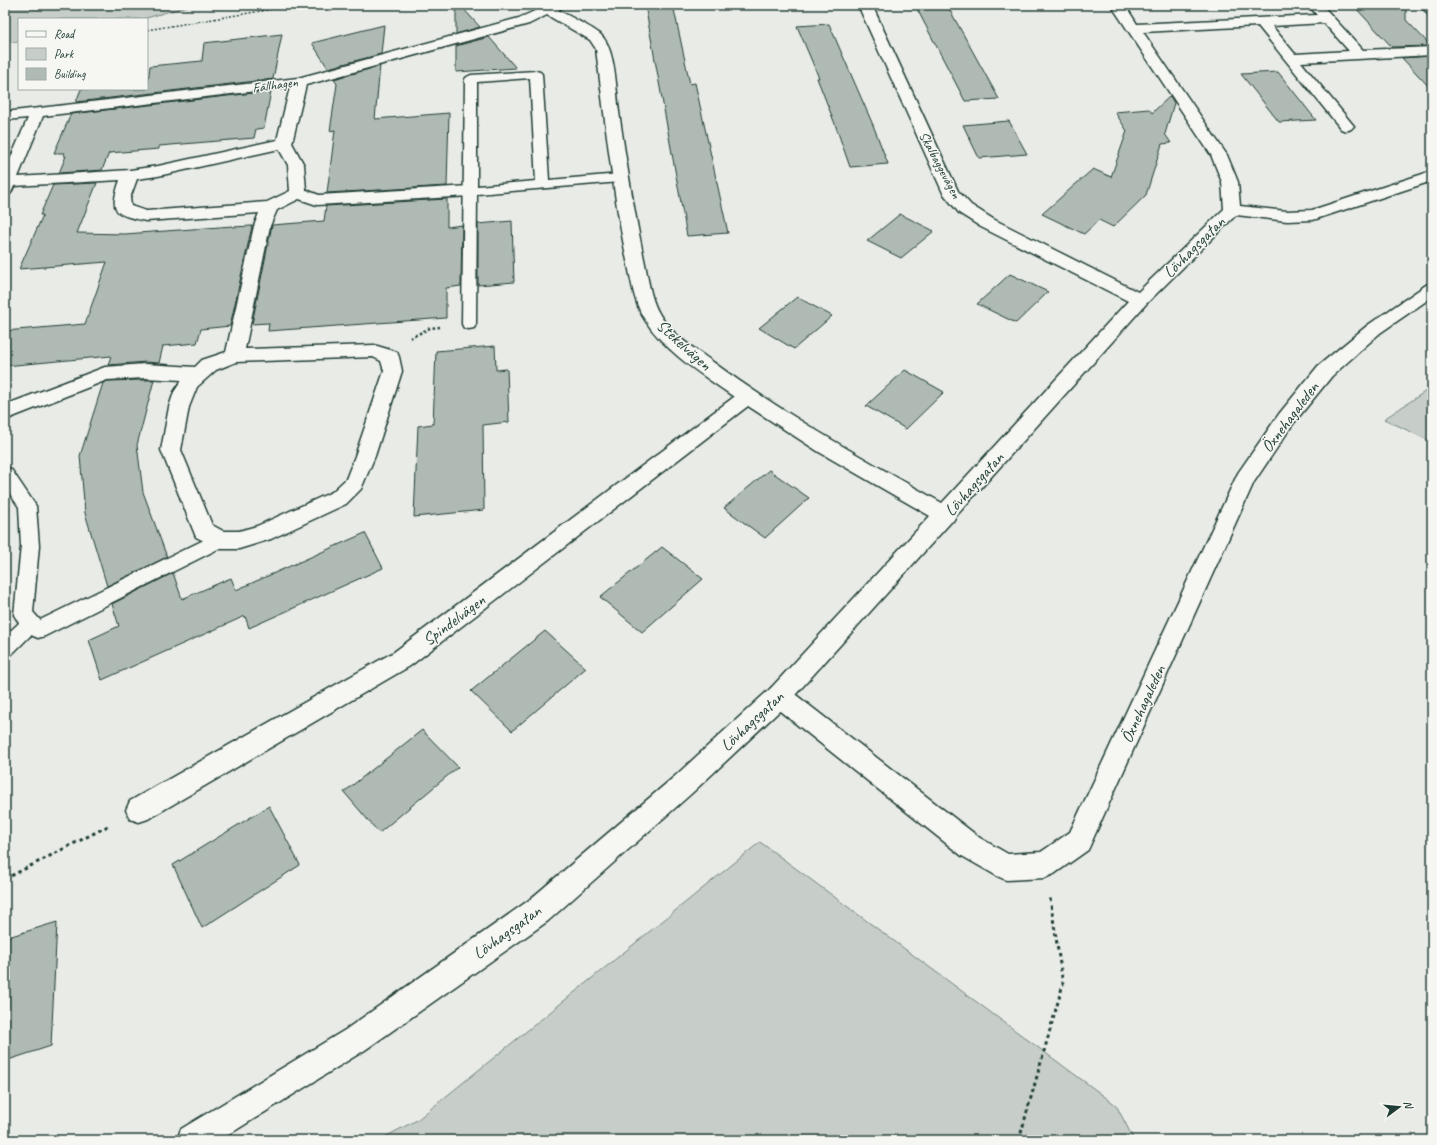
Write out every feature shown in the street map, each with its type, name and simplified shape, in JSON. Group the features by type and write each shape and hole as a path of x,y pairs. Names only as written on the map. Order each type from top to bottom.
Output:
{"street":[{"name":"Skalbaggevägen","path":"865,5 940,170 951,192 965,209 987,223 1140,300"},
{"name":"Lövhagsgatan","path":"192,1140 355,1040 538,911 683,785 779,696 946,515 1140,300 1232,210 1230,182 1219,156 1118,5"},
{"path":"1315,5 1360,55"},
{"name":"Fällhagen","path":"5,116 299,82 516,23 543,10"},
{"name":"Stekelvägen","path":"543,10 595,37 604,49 620,178 628,227 641,286 651,315 667,335 684,350 747,397 863,468 946,515"},
{"path":"1134,28 1327,19"},
{"path":"1262,22 1346,126"},
{"path":"1291,58 1432,51"},
{"path":"298,193 296,165 284,143 299,82"},
{"path":"37,113 7,186 130,175 158,171 284,143"},
{"path":"130,175 122,198 124,208 132,213 146,216 270,207 298,193 316,200 470,191"},
{"name":"Lövhagsgatan","path":"1232,210 1287,216 1313,215 1432,176"},
{"path":"234,356 262,226 270,207"},
{"name":"Öxnehagaleden","path":"1045,865 1079,841 1245,480 1257,461 1286,419 1325,371 1374,329 1432,289"},
{"path":"374,351 385,355 390,357 393,371 366,456 354,483 339,498 262,533 239,540 220,540 204,530 171,450 179,407 184,392 197,374 209,364 234,356 374,351"},
{"path":"5,413 105,374 145,371 197,374"},
{"name":"Spindelvägen","path":"139,810 402,659 747,397"},
{"path":"779,696 971,847 1006,867 1045,865"}],"lane":[{"path":"1425,5 1432,12"},
{"path":"469,324 471,79 536,74 543,185"},
{"path":"470,191 620,178"},
{"path":"5,474 27,506 30,546 23,615 38,630 220,540"},
{"path":"5,648 31,623"}],"path":[{"path":"148,30 297,5"},
{"path":"385,355 409,339 430,328 469,324"},
{"path":"5,879 139,810"},
{"path":"1019,1140 1063,984 1045,865"}],"green space":[{"path":"5,5 191,5 146,18 18,18 18,42 5,43"},
{"path":"1432,387 1432,442 1384,419"},
{"path":"760,842 1116,1105 1134,1140 379,1140 417,1120"}],"building":[{"path":"456,5 460,5 480,27 456,34"},
{"path":"645,5 673,5 690,84 695,83 728,233 687,236"},
{"path":"915,5 947,5 999,99 965,101"},
{"path":"1353,5 1406,5 1406,20 1431,46 1392,47"},
{"path":"829,24 873,125 888,164 850,167 817,78 819,78 797,26"},
{"path":"384,25 381,54 328,68 312,43"},
{"path":"282,34 273,79 76,102 81,90 148,90 150,66 202,61 204,43"},
{"path":"489,37 516,68 456,72 456,46"},
{"path":"1432,56 1432,90 1402,58"},
{"path":"380,66 375,119 449,113 447,186 327,193 335,130 330,131 337,84 334,79"},
{"path":"1278,72 1316,120 1279,122 1241,74"},
{"path":"271,91 264,128 256,129 254,138 159,146 159,149 109,153 102,170 59,173 66,156 63,156 65,153 54,153 71,114"},
{"path":"1170,96 1174,103 1165,134 1171,143 1162,144 1146,195 1113,227 1099,220 1084,234 1042,214 1093,169 1111,177 1127,131 1115,112 1149,109 1152,113"},
{"path":"1009,121 1027,154 979,158 963,125"},
{"path":"97,183 77,233 125,234 252,226 230,326 201,329 197,343 163,346 159,363 145,362 108,365 111,356 5,366 5,331 85,324 107,262 19,269 43,215 40,215 53,185"},
{"path":"447,199 447,227 462,225 461,286 446,288 446,318 268,331 269,323 252,324 272,225 324,221 326,206"},
{"path":"900,214 934,231 901,258 867,241"},
{"path":"512,221 514,282 478,285 478,224"},
{"path":"1010,274 1048,292 1016,323 977,304"},
{"path":"797,297 832,316 794,349 759,328"},
{"path":"495,346 496,370 507,369 509,422 483,425 484,510 414,517 418,426 433,424 436,351"},
{"path":"905,370 944,392 906,429 866,406"},
{"path":"154,380 137,445 143,492 167,557 107,586 85,513 80,456 103,383 107,381"},
{"path":"769,470 809,498 765,538 724,508"},
{"path":"365,533 383,568 249,628 245,616 102,680 89,640 119,626 112,604 173,573 182,599 231,578 236,590"},
{"path":"662,547 703,579 642,632 600,597"},
{"path":"545,631 586,668 512,731 471,691"},
{"path":"422,730 458,767 379,833 344,792"},
{"path":"269,806 300,865 202,928 173,865"},
{"path":"57,922 51,1046 5,1061 5,938"}]}
